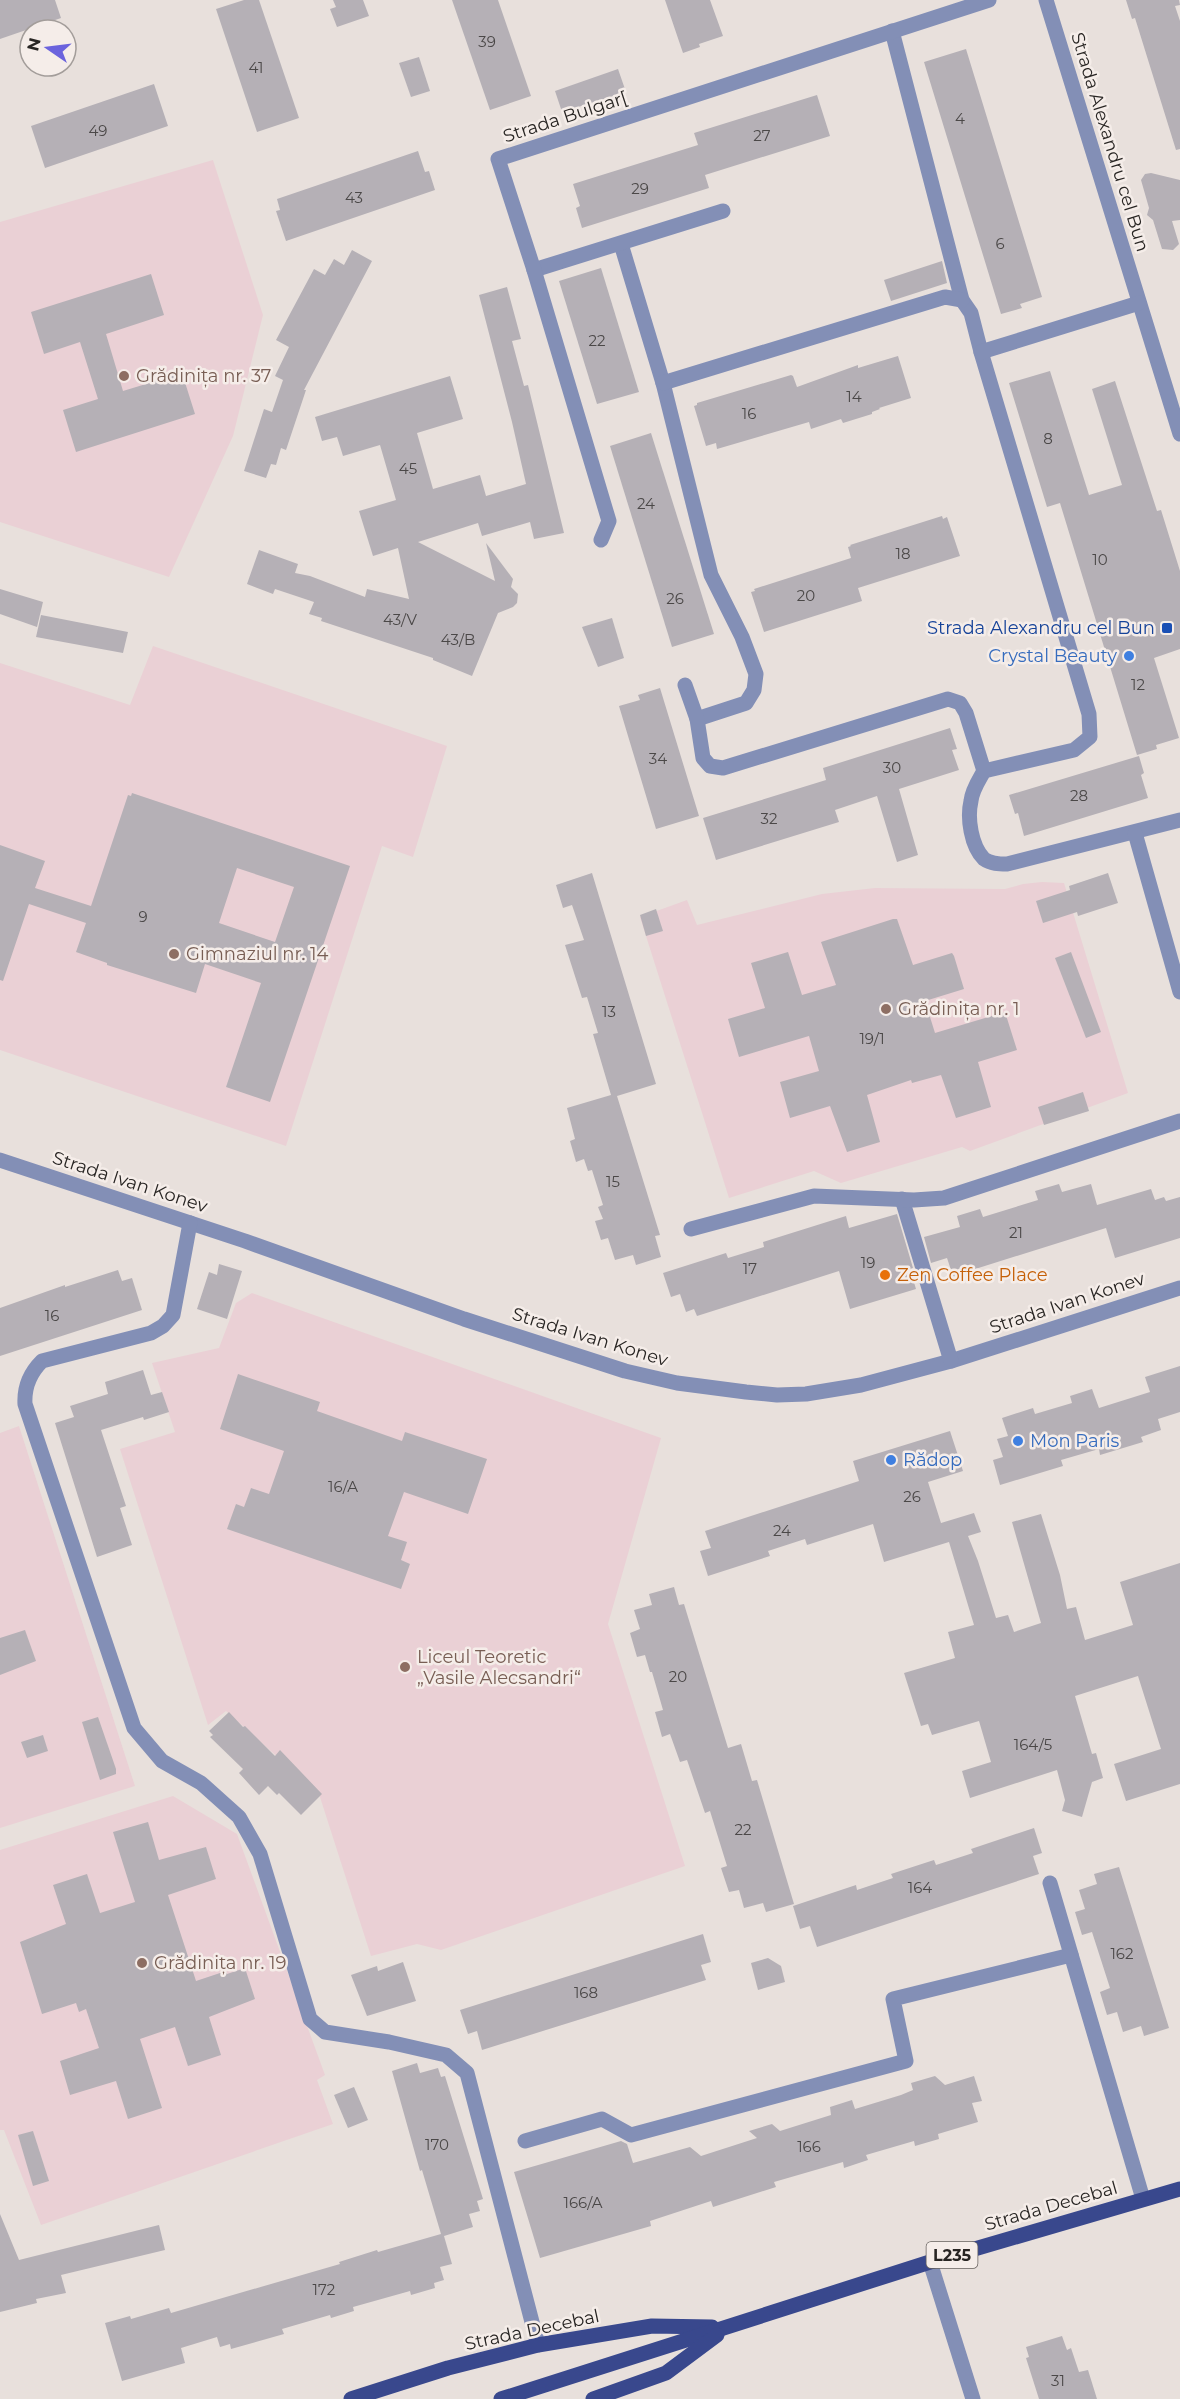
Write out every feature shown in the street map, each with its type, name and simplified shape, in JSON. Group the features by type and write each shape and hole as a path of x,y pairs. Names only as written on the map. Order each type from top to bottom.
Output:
{"main road":[{"name":"Strada Decebal","path":"501,2399 930,2262 1180,2189"},
{"name":"Strada Decebal","path":"351,2399 448,2368 538,2345 652,2326 727,2327"},
{"name":"Strada Decebal","path":"593,2399 666,2373 727,2327"}],"street":[{"name":"Strada Bulgar[","path":"601,540 609,521 534,270 498,159 990,0"},
{"name":"Strada Alexandru cel Bun","path":"1046,0 1180,434"},
{"path":"892,31 962,300 971,313 1089,714 1090,737 1074,750 984,771"},
{"path":"534,270 723,211"},
{"path":"621,244 663,383 711,575 742,637 756,674 754,690 746,703 697,719"},
{"path":"663,383 945,297 962,300"},
{"path":"981,352 1139,303"},
{"path":"685,685 697,719 703,758 710,766 723,768 948,699 960,703 966,713 984,771 971,799 969,813 975,842 984,858 990,862 1007,864 1180,820"},
{"path":"1135,833 1180,993"},
{"path":"691,1229 814,1196 929,1200 944,1198 1180,1121"},
{"name":"Strada Ivan Konev","path":"0,1160 190,1222 464,1319 625,1371 677,1383 777,1395 806,1394 861,1385 951,1361 1180,1288"},
{"path":"902,1199 951,1361"},
{"path":"190,1222 181,1265 177,1300 173,1314 164,1326 151,1333 42,1361 33,1370 24,1392 25,1404 134,1728 162,1761 201,1783 239,1817 260,1854 310,2019 325,2032 389,2042 446,2055 467,2073 538,2345"},
{"path":"1050,1883 1143,2199"},
{"path":"525,2142 602,2119 631,2136 906,2061 893,1999 1071,1955"},
{"path":"930,2262 973,2399"}],"shaded area":[{"name":"Grădinița nr. 37","path":"213,160 263,315 233,436 169,577 0,522 0,222"},
{"name":"Gimnaziul nr. 14","path":"153,646 447,746 413,857 382,846 286,1146 0,1050 0,663 130,705"},
{"name":"Grădinița nr. 1","path":"1042,882 1064,883 1128,1093 970,1151 962,1147 841,1183 814,1171 729,1198 640,917 687,900 697,925 822,894 875,888 1005,889"},
{"name":"Liceul Teoretic „Vasile Alecsandri“","path":"252,1293 661,1438 608,1624 685,1866 441,1950 417,1944 371,1956 319,1794 226,1711 208,1725 120,1449 175,1432 152,1363 219,1348 236,1303"},
{"path":"19,1426 135,1786 0,1828 0,1433"},
{"name":"Grădinița nr. 19","path":"173,1796 237,1834 325,2075 317,2080 333,2124 41,2225 4,2130 0,2130 0,1850"}],"building":[{"path":"0,0 55,0 61,18 18,18 18,33 0,39"},
{"path":"244,0 259,0 299,118 257,132 216,9"},
{"path":"333,0 363,0 369,16 337,27 330,9 336,7"},
{"path":"452,0 498,0 531,96 490,110"},
{"path":"665,0 710,0 723,36 699,44 700,47 683,53"},
{"path":"1126,0 1179,0 1180,5 1175,6 1180,21 1180,149 1176,150 1135,18 1132,19"},
{"path":"966,49 1042,297 1020,304 1022,308 1001,314 924,62"},
{"path":"419,57 430,91 411,97 399,63"},
{"path":"618,69 626,92 562,112 555,91"},
{"path":"154,84 168,126 45,168 31,126"},
{"path":"817,95 830,136 705,175 709,188 582,228 576,208 580,206 573,184 698,145 694,133"},
{"path":"418,151 425,172 429,171 435,190 286,241 276,211 280,210 277,199"},
{"path":"1151,173 1180,180 1180,220 1172,221 1179,244 1173,250 1162,249 1153,220 1147,215 1149,208 1141,180 1145,174"},
{"path":"352,250 372,261 304,390 306,390 286,450 281,448 276,465 271,464 266,478 244,471 264,409 272,412 283,380 275,376 289,347 276,340 314,269 325,275 334,259 344,265"},
{"path":"942,261 947,283 891,301 884,280"},
{"path":"601,268 639,392 597,404 559,281"},
{"path":"151,274 164,315 106,334 123,391 182,373 195,414 76,452 63,410 98,399 80,342 44,354 31,312"},
{"path":"507,287 521,339 512,341 524,386 528,385 564,533 534,539 530,522 482,536 478,523 418,542 495,581 486,543 513,579 511,587 518,594 517,603 498,613 472,676 433,660 433,658 321,621 322,618 309,614 314,602 275,589 273,594 247,584 259,550 298,564 295,573 310,576 365,597 367,589 409,599 398,548 373,556 359,511 396,500 380,445 343,456 337,437 322,441 315,417 450,376 463,419 417,433 433,489 480,475 486,496 526,484 479,295"},
{"path":"898,356 911,398 843,423 841,419 811,429 809,422 717,449 716,443 706,446 694,406 697,403 791,375 797,387 858,365 858,368"},
{"path":"1050,371 1089,495 1122,485 1092,389 1115,381 1157,511 1161,510 1180,571 1180,649 1154,658 1179,738 1156,745 1157,749 1137,755 1060,503 1047,507 1009,383"},
{"path":"651,433 714,634 672,647 610,446"},
{"path":"942,516 943,519 947,517 960,556 858,588 862,601 764,632 751,592 755,591 754,589 851,558 848,547 850,545"},
{"path":"0,589 43,602 37,627 0,614"},
{"path":"41,615 128,632 123,653 36,637"},
{"path":"612,618 624,658 598,667 582,627"},
{"path":"660,688 699,816 656,829 619,706 640,700 638,695"},
{"path":"950,728 957,749 952,750 959,770 899,789 918,855 897,862 877,796 835,810 839,822 716,860 703,818 826,780 823,768"},
{"path":"1139,756 1144,773 1141,775 1148,798 1024,836 1018,813 1015,814 1009,795"},
{"path":"132,793 350,866 270,1102 226,1087 261,983 205,964 196,993 107,965 107,963 76,952 86,923 29,904 3,981 0,980 0,845 45,861 35,888 91,906 128,795 131,796","holes":["237,868 294,887 275,942 219,923"]},
{"path":"592,873 656,1084 617,1096 660,1235 655,1236 661,1257 636,1265 633,1255 615,1260 608,1238 601,1240 595,1221 603,1219 598,1207 603,1205 592,1170 588,1171 584,1159 576,1162 570,1141 575,1139 567,1108 611,1095 593,1034 598,1033 587,997 582,998 565,945 584,940 572,905 563,908 556,885"},
{"path":"1108,873 1118,903 1078,916 1077,912 1043,923 1036,901 1070,890 1069,886"},
{"path":"656,909 663,931 646,936 640,915"},
{"path":"897,919 913,965 952,953 954,956 964,989 925,1001 935,1033 1005,1012 1017,1050 978,1062 991,1107 956,1118 941,1075 912,1083 911,1080 867,1095 880,1142 847,1152 830,1106 790,1118 780,1082 819,1071 809,1036 739,1057 728,1019 765,1008 751,963 788,952 802,995 836,985 821,942"},
{"path":"1071,952 1101,1032 1086,1038 1055,958"},
{"path":"1083,1092 1089,1111 1044,1125 1038,1107"},
{"path":"1059,1184 1062,1192 1091,1184 1097,1205 1151,1189 1155,1200 1164,1197 1166,1201 1180,1197 1180,1238 1115,1258 1106,1228 953,1276 947,1258 931,1263 924,1237 960,1227 957,1216 980,1209 983,1217 1038,1200 1035,1191"},
{"path":"897,1214 913,1268 910,1269 916,1289 850,1309 839,1271 697,1316 694,1309 686,1312 680,1294 671,1297 663,1273 726,1253 728,1258 764,1247 763,1242 846,1216 849,1228"},
{"path":"219,1264 242,1271 227,1319 197,1309 209,1272 217,1275"},
{"path":"118,1270 122,1281 132,1278 142,1310 0,1356 0,1308 65,1285 65,1287"},
{"path":"1180,1366 1180,1412 1158,1419 1161,1430 1141,1437 1143,1442 1100,1455 1099,1449 1061,1460 1063,1466 1000,1485 993,1460 1003,1457 997,1439 1008,1436 1002,1418 1033,1408 1035,1414 1072,1403 1070,1396 1092,1389 1099,1408 1150,1392 1145,1377"},
{"path":"143,1370 151,1395 162,1392 169,1412 144,1420 143,1417 101,1430 126,1506 120,1508 132,1545 97,1557 55,1423 74,1417 70,1406 108,1394 105,1382"},
{"path":"238,1374 320,1402 317,1411 402,1441 405,1432 487,1459 468,1514 404,1492 388,1536 407,1542 401,1560 410,1564 401,1589 227,1529 236,1504 244,1507 251,1488 269,1494 284,1451 220,1429"},
{"path":"950,1431 963,1471 928,1482 941,1523 974,1513 981,1532 968,1536 996,1618 1008,1615 1014,1632 1041,1623 1012,1522 1041,1514 1060,1575 1067,1609 1076,1607 1085,1640 1133,1625 1120,1582 1180,1563 1180,1784 1126,1801 1114,1764 1161,1749 1138,1676 1075,1696 1092,1754 1096,1753 1103,1778 1092,1782 1082,1817 1062,1811 1065,1800 1057,1770 970,1798 962,1771 991,1762 979,1721 932,1735 928,1724 921,1726 904,1673 955,1658 948,1632 974,1625 949,1542 884,1562 873,1524 807,1545 805,1539 768,1551 770,1556 708,1576 700,1551 711,1548 705,1531 859,1481 853,1461"},
{"path":"674,1587 679,1605 684,1604 728,1748 741,1744 752,1781 757,1780 794,1904 766,1912 763,1903 744,1908 739,1890 729,1892 721,1868 727,1866 710,1811 705,1813 687,1760 680,1762 670,1734 662,1737 655,1712 663,1710 652,1672 650,1672 645,1655 637,1657 630,1633 640,1629 634,1610 652,1605 649,1594"},
{"path":"25,1630 36,1661 0,1675 0,1638"},
{"path":"229,1712 275,1756 280,1750 322,1794 301,1815 279,1793 277,1795 268,1786 259,1795 239,1773 243,1769 210,1737 213,1735 209,1731"},
{"path":"98,1717 116,1769 116,1774 100,1780 82,1722"},
{"path":"43,1735 48,1751 27,1758 21,1742"},
{"path":"148,1822 159,1860 206,1847 216,1879 168,1895 196,1981 226,1971 227,1974 245,1968 255,1999 209,2017 221,2055 188,2066 175,2027 140,2039 162,2108 128,2119 116,2081 70,2095 60,2061 99,2048 86,2009 79,2012 76,2003 42,2014 20,1942 66,1924 53,1885 87,1874 100,1913 135,1902 113,1832"},
{"path":"1034,1828 1042,1853 1033,1856 1039,1874 817,1947 810,1926 800,1929 793,1906 856,1885 857,1890 893,1878 891,1874 934,1860 936,1865 973,1853 971,1849"},
{"path":"1119,1867 1169,2028 1144,2036 1141,2026 1123,2032 1117,2012 1107,2015 1100,1992 1110,1988 1092,1932 1082,1935 1075,1912 1085,1909 1079,1890 1097,1884 1094,1874"},
{"path":"703,1934 711,1962 701,1965 706,1980 482,2050 477,2031 468,2034 460,2010"},
{"path":"768,1958 781,1966 785,1982 758,1990 751,1963"},
{"path":"403,1962 416,2001 367,2016 351,1975 377,1966 378,1971"},
{"path":"417,2063 420,2073 438,2068 441,2077 445,2076 483,2199 477,2201 480,2211 469,2214 473,2227 444,2236 452,2264 440,2267 444,2280 434,2283 435,2288 411,2295 410,2291 353,2307 354,2311 331,2318 330,2315 282,2329 284,2334 231,2349 230,2344 220,2347 217,2337 181,2348 185,2363 122,2381 105,2323 130,2316 131,2319 169,2308 171,2313 340,2264 339,2262 377,2250 378,2252 441,2234 422,2170 420,2171 392,2071"},
{"path":"935,2076 945,2085 974,2076 982,2101 972,2103 978,2122 938,2134 939,2139 915,2146 914,2141 866,2155 868,2160 844,2168 843,2162 774,2182 776,2187 713,2207 711,2201 650,2221 651,2226 540,2258 514,2172 621,2141 627,2144 633,2163 690,2147 701,2156 757,2138 749,2131 772,2124 780,2131 831,2115 830,2107 852,2100 855,2109 901,2095 913,2090 911,2083"},
{"path":"354,2087 368,2120 348,2128 334,2095"},
{"path":"33,2131 49,2181 33,2186 18,2135"},
{"path":"0,2214 19,2260 159,2225 165,2250 61,2275 66,2293 36,2299 37,2303 0,2312"},
{"path":"1062,2336 1067,2350 1071,2348 1079,2372 1088,2370 1097,2399 1039,2399 1026,2358 1029,2357 1026,2347"}],"place":[{"name":"Grădinița nr. 37","path":"124,376"},
{"name":"Strada Alexandru cel Bun","path":"1167,628"},
{"name":"Crystal Beauty","path":"1129,656"},
{"name":"Gimnaziul nr. 14","path":"174,954"},
{"name":"Grădinița nr. 1","path":"886,1009"},
{"name":"Zen Coffee Place","path":"885,1275"},
{"name":"Mon Paris","path":"1018,1441"},
{"name":"Rădop","path":"891,1460"},
{"name":"Liceul Teoretic „Vasile Alecsandri“","path":"405,1667"},
{"name":"Grădinița nr. 19","path":"142,1963"}]}
